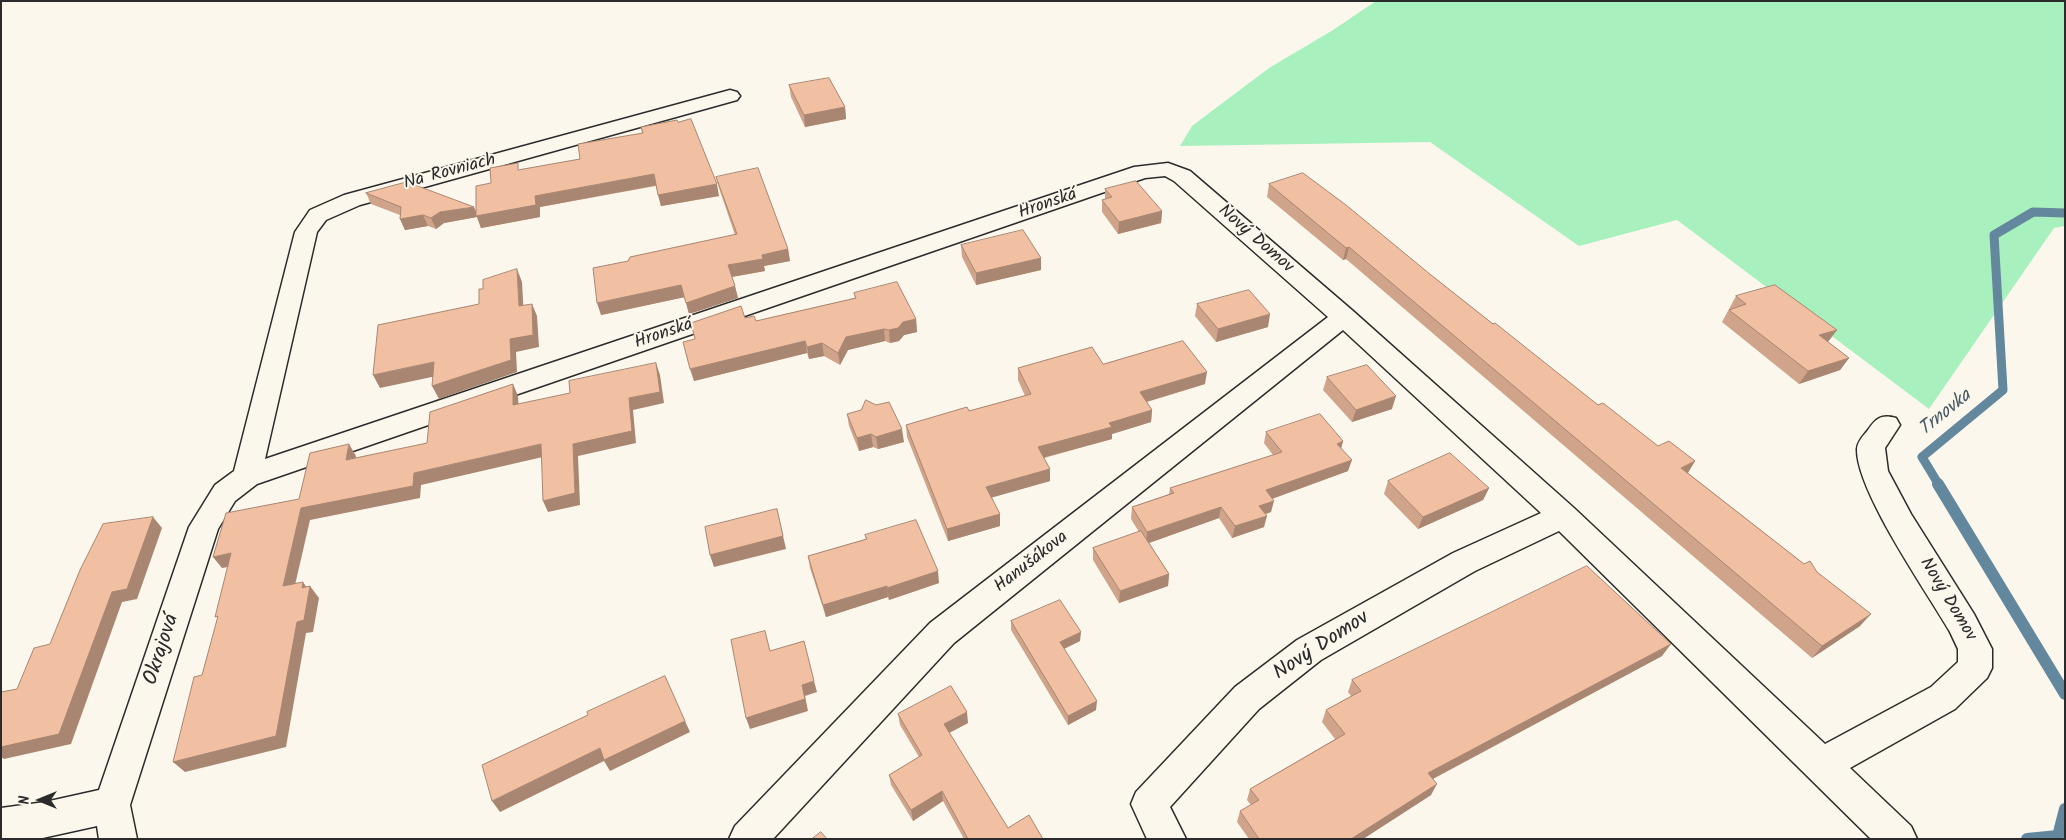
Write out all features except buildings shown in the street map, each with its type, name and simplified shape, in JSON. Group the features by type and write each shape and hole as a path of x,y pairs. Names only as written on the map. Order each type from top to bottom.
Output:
{"street":[{"name":"Na Rovniach","path":"247,476 306,232 318,214 352,200 730,96"},
{"name":"Hronská","path":"247,476 1133,176 1168,169"},
{"name":"Nový Domov","path":"1168,169 1182,176 1344,317 1563,516 1894,834"},
{"name":"Hanušákova","path":"748,839 942,634 1344,317"},
{"name":"Nový Domov","path":"1821,765 1943,698 1974,668 1975,649 1963,624 1899,521 1874,471 1871,447 1886,425"},
{"name":"Okrajová","path":"115,822 204,527 225,493 247,476"},
{"name":"Nový Domov","path":"1167,839 1149,804 1247,698 1309,650 1464,562 1563,516"},
{"path":"1,826 45,820 115,822"}],"green space":[{"path":"1376,1 2065,1 2065,226 2054,228 1929,409 1677,220 1579,246 1430,142 1180,146 1192,126 1269,68 1333,30"}],"waterway":[{"name":"Trnovka","path":"1939,485 1922,457 2003,390 1994,235 2033,212 2065,213"},
{"name":"Trnovka","path":"1938,484 2065,694"},
{"name":"Trnovka","path":"2027,839 2058,836 2065,809"}]}
